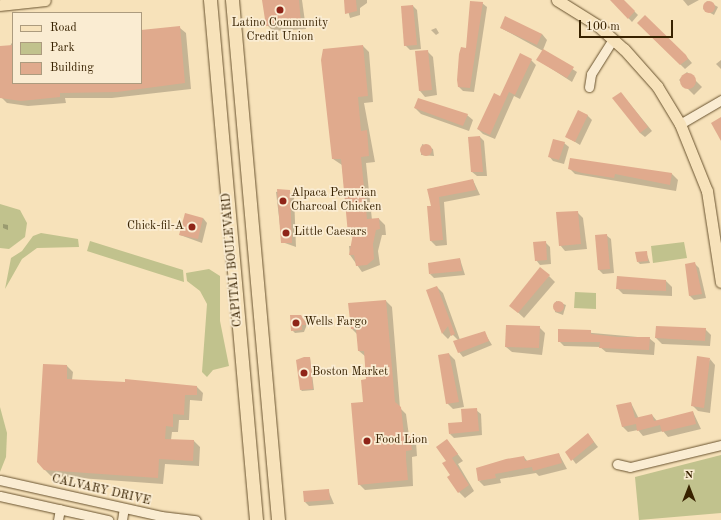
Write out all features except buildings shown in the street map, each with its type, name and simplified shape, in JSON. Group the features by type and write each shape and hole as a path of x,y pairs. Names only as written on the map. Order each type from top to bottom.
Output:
{"highway":[{"name":"CAPITAL BOULEVARD","path":"210,0 256,520"},
{"name":"CAPITAL BOULEVARD","path":"232,0 278,520"}],"main road":[{"path":"0,5 45,0"},
{"path":"557,0 613,39 647,74 680,124 706,191 719,256 721,282"}],"street":[{"path":"589,87 591,74 613,39"},
{"path":"680,124 721,100"},
{"path":"617,464 630,467 721,445"},
{"path":"4,481 3,497 108,520"},
{"name":"CALVARY DRIVE","path":"4,481 124,508 196,520"},
{"path":"122,520 124,508"},
{"path":"58,520 60,509"}],"green space":[{"path":"0,204 20,210 27,223 25,237 9,249 0,248"},
{"path":"41,233 78,239 79,247 37,248 22,259 5,289 11,258 22,251 33,236"},
{"path":"90,241 183,270 184,282 87,251"},
{"path":"684,242 687,258 653,263 651,246"},
{"path":"209,269 220,276 220,321 229,366 213,370 207,377 202,372 207,304 200,291 187,281 186,273"},
{"path":"575,292 596,293 596,309 574,308"},
{"path":"0,407 7,433 6,457 0,472"},
{"path":"721,455 721,513 639,520 635,477"}],"place":[{"name":"Latino Community Credit Union","path":"280,10"},
{"name":"Alpaca Peruvian Charcoal Chicken","path":"283,201"},
{"name":"Chick-fil-A","path":"192,227"},
{"name":"Little Caesars","path":"286,233"},
{"name":"Wells Fargo","path":"296,323"},
{"name":"Boston Market","path":"304,373"},
{"name":"Food Lion","path":"367,441"}]}
